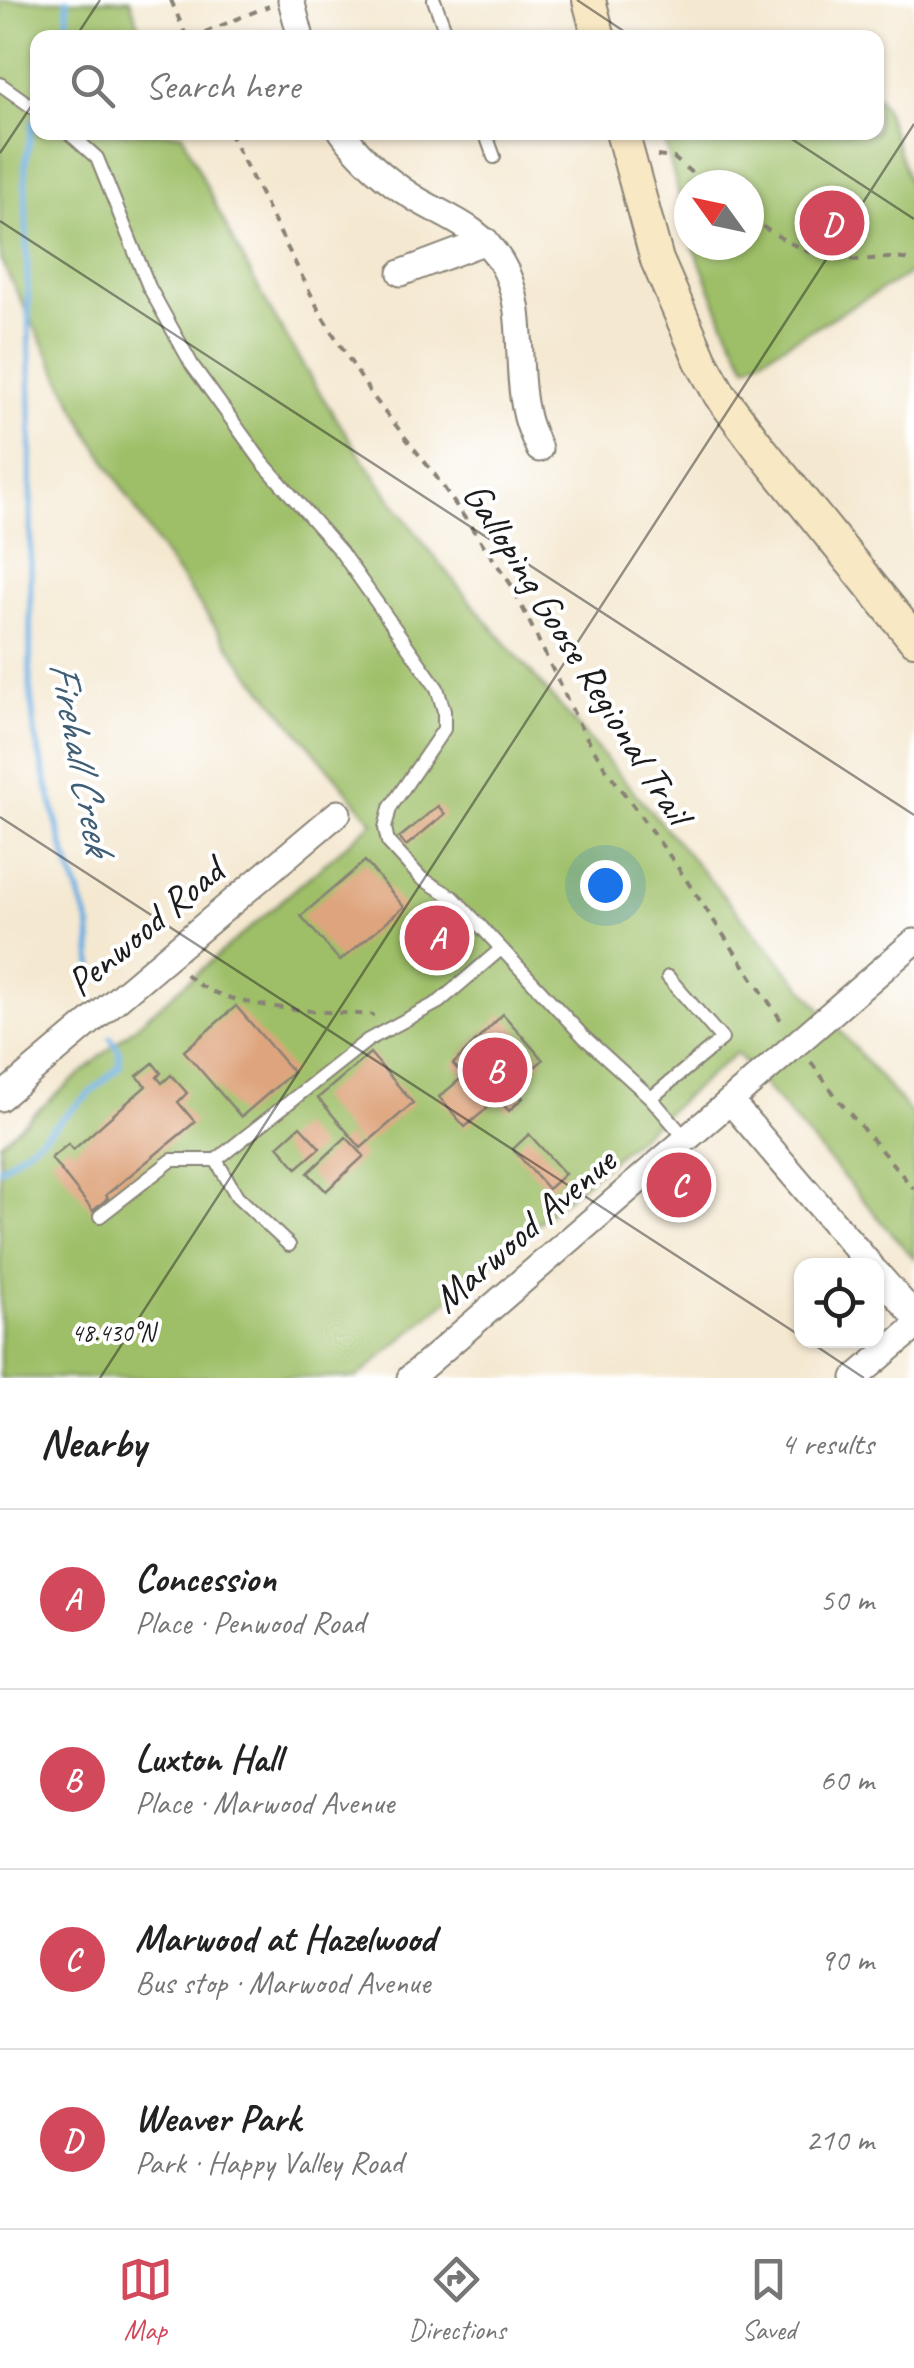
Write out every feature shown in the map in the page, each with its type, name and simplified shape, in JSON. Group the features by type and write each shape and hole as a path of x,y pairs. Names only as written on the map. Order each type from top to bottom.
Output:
{"main road":[{"path":"590,0 597,30"},
{"path":"625,143 657,260 688,334 720,395 914,639"}],"street":[{"path":"280,3 296,30"},
{"path":"348,140 378,173 486,241 511,280 526,413 539,449"},
{"path":"401,273 486,241"},
{"name":"Penwood Road","path":"0,1098 338,813"},
{"name":"Marwood Avenue","path":"410,1378 913,944"},
{"path":"730,1101 864,1258"},
{"path":"884,1281 914,1315"},
{"path":"855,1378 914,1328"}],"lane":[{"path":"434,0 445,30"},
{"path":"0,84 30,105"},
{"path":"77,140 96,158 149,287 192,366 263,464 341,552 437,688 444,711 444,730 390,808 385,828 388,842 421,878 454,898 584,1037 651,1098 686,1139"},
{"path":"488,140 494,157"},
{"path":"100,1216 172,1160 216,1160 368,1040 439,1002 501,949"},
{"path":"651,1098 722,1039 668,977"},
{"path":"216,1160 237,1196 290,1246"}],"path":[{"path":"171,0 185,30"},
{"path":"210,30 280,3"},
{"name":"Galloping Goose Regional Trail","path":"233,140 322,316 372,394 445,489 512,586 581,728 604,766 796,1043 914,1189"},
{"path":"625,143 674,158 688,170"},
{"path":"764,227 810,253 845,260 889,255 914,261"},
{"path":"170,955 190,979 230,997 272,1005 410,1018"}],"green space":[{"path":"0,0 130,0 141,30 30,30 30,140 185,140 255,283 341,426 405,518 512,650 914,1117 914,1259 736,1053 357,1378 0,1378 0,1143 373,822 239,660 162,552 87,430 0,259"},
{"path":"884,107 914,197 914,271 747,366 699,260 764,260 764,170 674,170 674,176 664,140 884,140"}],"building":[{"path":"438,806 445,814 406,846 399,838"},
{"path":"365,861 404,907 340,961 301,916"},
{"path":"445,915 454,926 445,934 455,946 438,961 421,941"},
{"path":"236,1006 293,1072 241,1117 184,1051"},
{"path":"503,1014 543,1060 513,1086 523,1098 509,1111 498,1099 465,1127 439,1097 464,1076 453,1064"},
{"path":"370,1053 413,1103 361,1148 318,1098"},
{"path":"153,1063 161,1073 157,1077 162,1083 171,1075 187,1093 178,1102 195,1122 106,1195 108,1198 93,1211 51,1158 68,1144 73,1150 146,1086 137,1076"},
{"path":"300,1126 320,1148 297,1168 278,1146"},
{"path":"529,1134 565,1174 548,1189 513,1149"},
{"path":"346,1137 364,1156 326,1191 308,1173"}],"waterway":[{"name":"Firehall Creek","path":"67,0 68,30"},
{"name":"Firehall Creek","path":"30,138 25,167 31,428 30,687 35,735 62,844 90,926 93,982"},
{"name":"Firehall Creek","path":"0,1169 120,1066 119,1051 111,1038"}],"place":[{"name":"Weaver Park","path":"832,223"},
{"name":"Concession","path":"437,938"},
{"name":"Luxton Hall","path":"495,1070"},
{"name":"Marwood at Hazelwood","path":"679,1185"}]}
